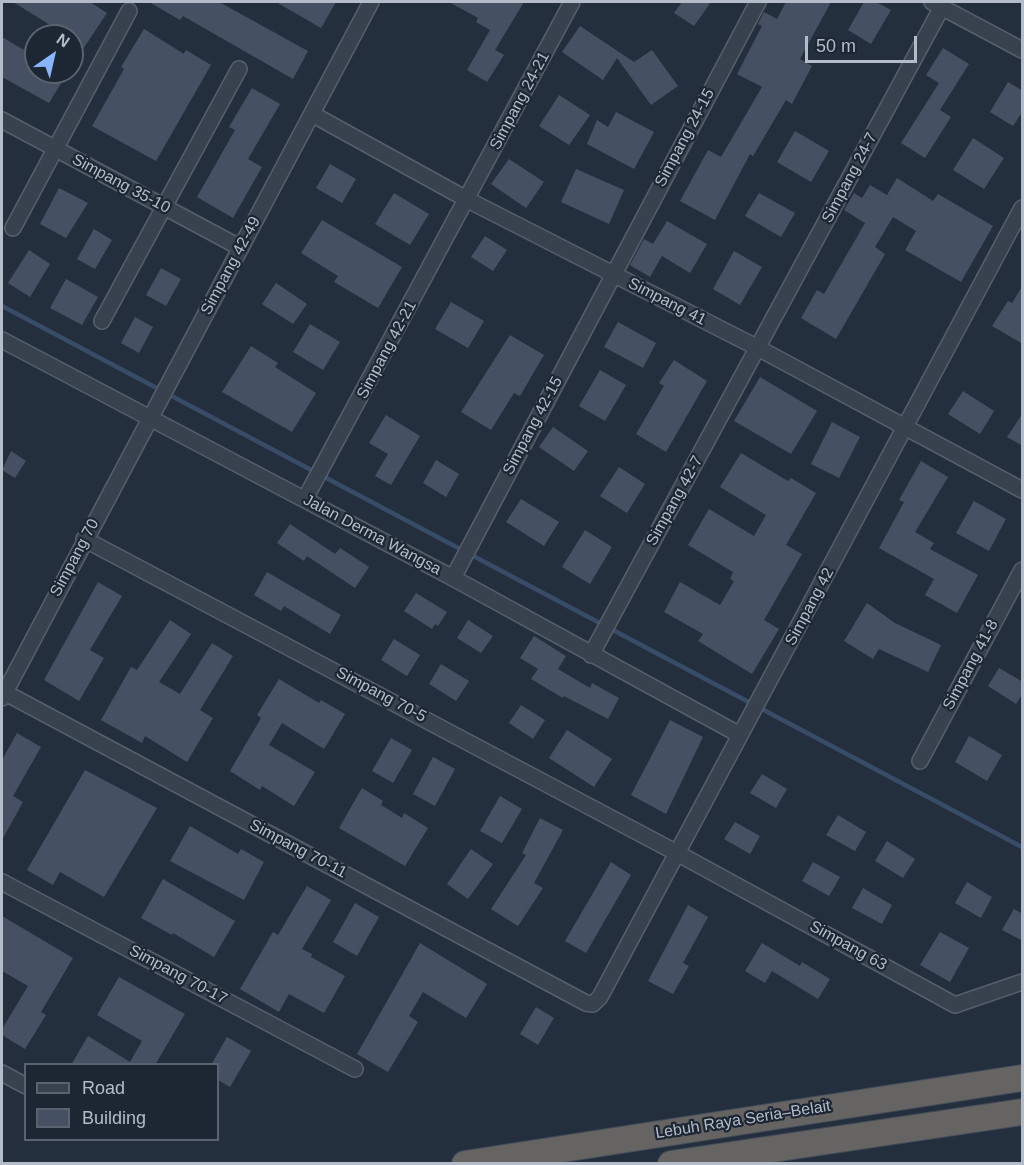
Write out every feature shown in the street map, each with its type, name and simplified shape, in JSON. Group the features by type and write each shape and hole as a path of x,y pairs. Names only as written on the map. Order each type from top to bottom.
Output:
{"highway":[{"name":"Lebuh Raya Seria–Belait","path":"465,1164 1023,1078"},
{"name":"Lebuh Raya Seria–Belait","path":"671,1164 1023,1112"}],"street":[{"name":"Simpang 42-49","path":"153,412 371,2"},
{"name":"Simpang 24-21","path":"468,200 572,2"},
{"name":"Simpang 24-15","path":"612,274 758,2"},
{"path":"937,4 1023,50"},
{"name":"Simpang 24-7","path":"758,348 937,4"},
{"path":"13,228 129,11"},
{"path":"102,321 239,69"},
{"name":"Simpang 41","path":"312,114 468,200 758,348 1023,490"},
{"name":"Simpang 35-10","path":"2,120 241,248"},
{"name":"Simpang 42-21","path":"309,493 468,200"},
{"name":"Simpang 42","path":"593,1004 600,997 1023,207"},
{"name":"Simpang 42-15","path":"453,578 612,274"},
{"name":"Jalan Derma Wangsa","path":"2,340 153,412 309,493 453,578 740,735"},
{"name":"Simpang 42-7","path":"591,655 758,348"},
{"name":"Simpang 70","path":"2,694 153,412"},
{"name":"Simpang 70-5","path":"84,539 215,606 677,853"},
{"name":"Simpang 41-8","path":"920,761 1023,570"},
{"name":"Simpang 70-11","path":"2,694 586,1003 593,1004"},
{"name":"Simpang 63","path":"677,853 955,1005 1023,982"},
{"name":"Simpang 70-17","path":"2,882 355,1069"},
{"path":"2,1073 24,1085"}],"building":[{"path":"13,2 90,2 107,13 84,48 84,24 49,24"},
{"path":"149,2 219,2 308,51 293,79 183,16 180,20"},
{"path":"276,2 336,2 321,28"},
{"path":"449,2 524,2 495,50 504,55 487,82 467,70 490,30 476,22 478,18"},
{"path":"682,2 711,2 694,26 674,13"},
{"path":"786,2 831,2 800,59 812,66 792,104 786,100 753,156 750,154 715,220 680,201 708,150 721,157 762,87 737,74 762,26 758,24 764,12 777,19"},
{"path":"864,2 876,2 891,10 871,44 848,30"},
{"path":"580,26 634,62 652,50 678,86 651,105 617,58 603,80 562,52"},
{"path":"144,29 184,54 186,50 211,65 156,161 92,126 124,69 121,67"},
{"path":"2,37 24,50 24,84 61,84 49,103 2,77"},
{"path":"943,48 969,64 940,110 951,117 925,158 901,143 939,83 926,75"},
{"path":"1008,82 1023,91 1023,111 1013,126 990,112"},
{"path":"252,88 280,104 248,159 262,167 233,218 197,197 235,130 229,127"},
{"path":"559,95 590,115 569,145 539,126"},
{"path":"616,112 654,132 634,169 587,144 597,120 608,127"},
{"path":"795,131 829,151 811,182 777,162"},
{"path":"973,138 1004,158 984,189 953,170"},
{"path":"509,159 544,182 526,208 491,184"},
{"path":"330,164 356,179 342,203 316,188"},
{"path":"576,169 624,190 609,224 561,202"},
{"path":"897,178 933,201 938,194 993,226 961,282 905,250 916,231 893,217 875,247 885,254 836,339 801,318 817,290 824,294 865,223 844,210 854,193 862,198 870,185 887,195"},
{"path":"59,188 88,203 66,238 40,224"},
{"path":"394,193 429,214 410,245 375,224"},
{"path":"759,193 795,213 781,237 745,216"},
{"path":"322,220 402,267 378,308 334,282 338,276 301,253"},
{"path":"667,221 707,244 690,273 662,256 650,277 630,265 644,239 653,244"},
{"path":"94,229 112,240 95,269 77,259"},
{"path":"485,236 507,250 493,271 471,257"},
{"path":"29,250 50,264 30,297 8,283"},
{"path":"734,251 762,267 740,305 713,289"},
{"path":"161,268 181,279 166,306 146,295"},
{"path":"66,279 98,297 82,325 50,308"},
{"path":"276,283 307,304 293,324 262,304"},
{"path":"1023,285 1023,344 992,326 1008,301 1012,303"},
{"path":"451,302 484,321 468,348 435,329"},
{"path":"135,317 153,327 139,353 121,343"},
{"path":"618,322 656,343 643,368 604,347"},
{"path":"310,324 340,342 323,370 293,352"},
{"path":"510,335 544,355 520,396 514,393 491,430 461,412"},
{"path":"251,346 278,363 275,367 316,393 292,432 222,392"},
{"path":"674,360 707,381 666,452 636,434 664,386 659,383"},
{"path":"600,370 626,385 605,421 579,406"},
{"path":"760,377 817,411 791,454 734,421"},
{"path":"963,391 994,411 980,434 948,414"},
{"path":"1023,413 1023,446 1007,437"},
{"path":"386,415 420,436 391,485 375,476 388,454 369,443"},
{"path":"832,422 860,437 839,478 811,464"},
{"path":"553,427 588,451 574,471 539,447"},
{"path":"11,451 26,461 15,478 2,470"},
{"path":"741,453 788,481 791,478 816,493 786,545 802,554 764,620 779,629 752,674 698,641 703,634 664,612 680,582 720,605 734,581 730,579 733,572 688,545 709,509 754,536 766,515 720,487"},
{"path":"436,460 459,474 446,497 423,483"},
{"path":"921,461 948,477 915,532 934,543 930,549 978,575 957,613 925,595 934,579 879,548 904,502 899,500"},
{"path":"619,467 645,484 627,513 600,496"},
{"path":"521,499 559,522 544,546 506,522"},
{"path":"974,501 1006,519 989,551 956,533"},
{"path":"290,524 335,554 340,548 369,567 355,588 307,556 304,561 277,543"},
{"path":"585,530 612,547 590,584 562,567"},
{"path":"267,572 341,615 330,634 284,606 281,611 254,595"},
{"path":"98,582 122,596 90,650 104,658 79,701 44,680"},
{"path":"416,593 447,612 438,626 435,624 432,629 404,611"},
{"path":"867,603 895,623 941,645 928,672 879,649 873,659 844,641"},
{"path":"170,620 191,634 159,682 180,694 212,643 233,656 200,710 213,718 187,762 145,736 142,743 101,720 131,667 137,670"},
{"path":"468,620 493,636 481,653 457,638"},
{"path":"534,636 566,656 558,669 590,688 592,683 619,698 608,719 564,696 563,698 531,679 538,669 520,658"},
{"path":"394,639 420,655 407,676 381,660"},
{"path":"441,664 469,681 456,701 429,684"},
{"path":"999,668 1023,682 1023,693 1016,704 988,686"},
{"path":"279,679 319,703 321,700 345,714 324,749 282,723 269,745 315,772 294,806 262,786 260,790 230,771 261,718 257,715"},
{"path":"521,705 545,720 533,739 509,723"},
{"path":"670,720 703,737 666,814 631,795"},
{"path":"567,730 612,759 594,787 549,758"},
{"path":"17,733 41,747 13,796 23,802 2,840 2,760"},
{"path":"969,736 1002,755 987,781 955,762"},
{"path":"391,738 412,750 393,783 372,771"},
{"path":"433,757 455,769 435,806 413,794"},
{"path":"85,770 157,808 104,897 60,872 53,885 27,870"},
{"path":"762,774 787,789 776,808 750,793"},
{"path":"362,788 383,801 381,805 402,818 404,813 428,828 405,866 339,828"},
{"path":"500,796 522,809 502,843 480,831"},
{"path":"838,815 866,832 855,851 826,835"},
{"path":"540,818 563,830 534,883 543,888 518,926 491,909 526,855 522,853"},
{"path":"735,822 760,836 750,854 724,839"},
{"path":"190,826 238,854 241,849 264,862 244,900 170,861"},
{"path":"887,841 915,859 903,878 875,861"},
{"path":"471,849 493,864 468,899 447,884"},
{"path":"611,862 631,875 586,953 565,941"},
{"path":"813,862 840,877 829,896 802,881"},
{"path":"163,879 235,921 214,957 173,933 172,935 141,918"},
{"path":"967,882 992,897 981,918 955,903"},
{"path":"307,886 331,900 302,949 312,954 311,957 345,976 324,1013 289,994 279,1012 240,989 273,932 278,935"},
{"path":"863,888 892,905 882,924 852,908"},
{"path":"355,903 379,917 357,956 333,942"},
{"path":"688,905 708,917 683,963 689,966 673,994 648,981"},
{"path":"1014,909 1023,914 1023,941 1002,930"},
{"path":"2,916 73,958 41,1012 46,1015 25,1049 2,1035 2,1029 28,986 2,971"},
{"path":"940,932 969,948 950,982 920,965"},
{"path":"420,943 487,984 466,1018 423,992 409,1016 418,1022 388,1072 357,1054"},
{"path":"762,943 800,966 802,962 830,979 818,999 772,971 765,983 745,971"},
{"path":"119,977 185,1014 156,1063 72,1063 88,1036 130,1062 142,1041 97,1015"},
{"path":"536,1007 554,1018 538,1045 520,1034"},
{"path":"227,1037 251,1051 230,1087 219,1081 219,1063 212,1063"}],"waterway":[{"path":"2,306 1022,847"}]}
